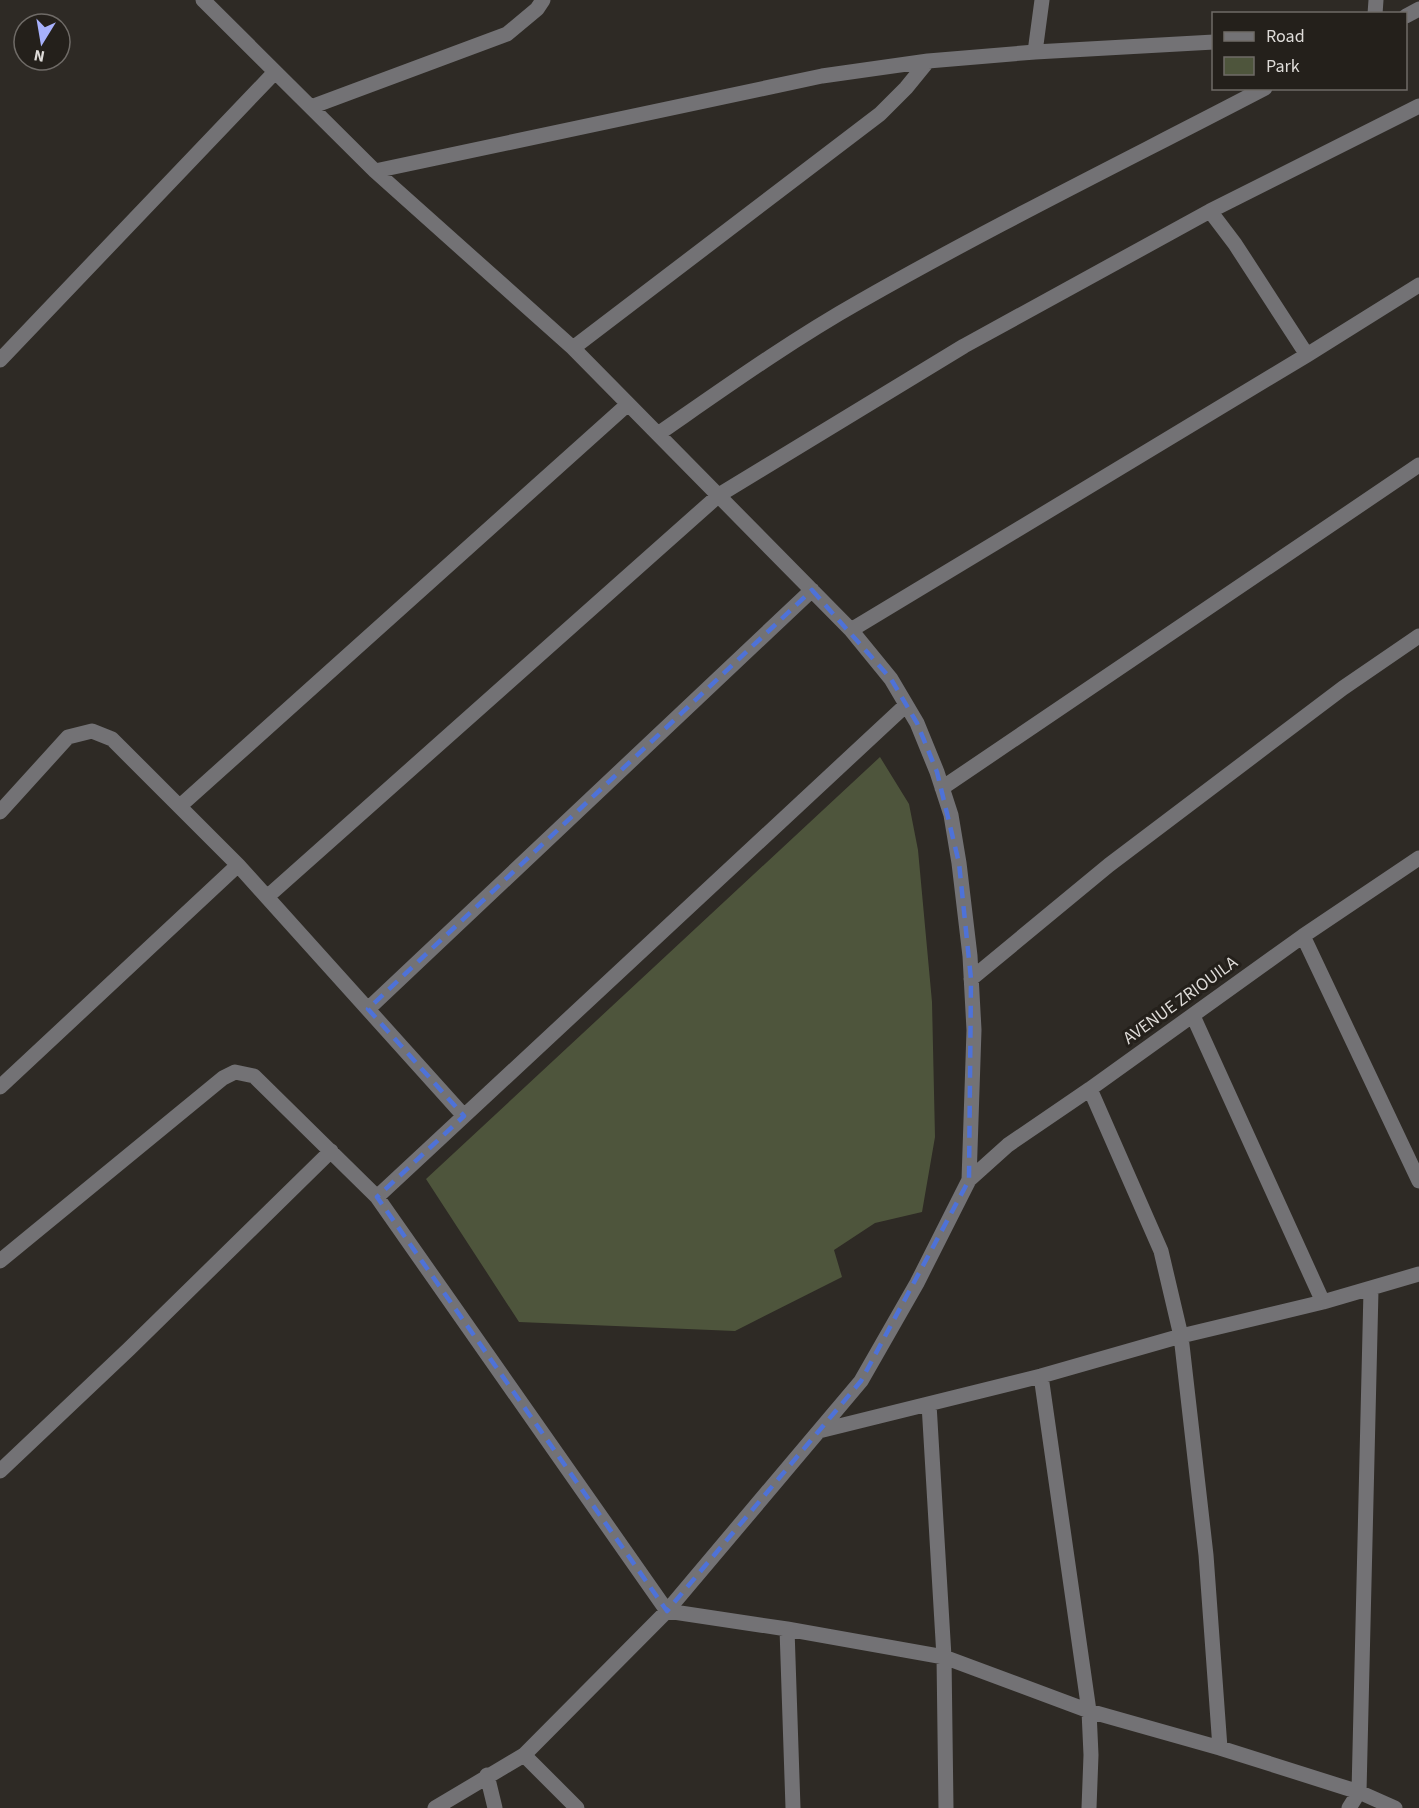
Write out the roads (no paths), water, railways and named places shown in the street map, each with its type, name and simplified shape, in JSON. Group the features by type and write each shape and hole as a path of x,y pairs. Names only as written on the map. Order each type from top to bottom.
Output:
{"street":[{"path":"203,0 375,171 573,348 851,630 891,679 917,723 951,815 959,863 974,1030 969,1180 917,1282 861,1381 667,1611 524,1755 435,1808"},
{"path":"311,108 507,34 537,9 543,0"},
{"path":"1035,52 1042,0"},
{"path":"375,171 822,76 928,61 1035,52 1212,42"},
{"path":"573,348 880,114 906,88 928,61"},
{"path":"0,360 275,72"},
{"path":"658,434 731,383 857,303 1049,198 1261,90"},
{"path":"267,897 719,495 964,346 1210,211 1419,106"},
{"path":"1210,211 1235,244 1307,355"},
{"path":"851,630 1419,285"},
{"path":"180,806 628,404"},
{"path":"942,788 1419,465"},
{"path":"368,1009 812,590"},
{"path":"971,979 1109,865 1343,688 1419,636"},
{"path":"377,1197 906,705"},
{"path":"0,812 68,737 92,731 112,739 238,865 465,1116"},
{"name":"AVENUE ZRIOUILA","path":"969,1180 1008,1145 1303,936 1419,858"},
{"path":"0,1088 238,865"},
{"path":"1303,936 1419,1181"},
{"path":"1193,1016 1323,1302"},
{"path":"0,1261 223,1078 235,1072 254,1076 377,1197 667,1611 787,1629 944,1657 1089,1711 1220,1748 1359,1792 1395,1808"},
{"path":"1090,1089 1161,1251 1181,1336 1206,1555 1220,1748"},
{"path":"0,1471 129,1349 331,1151"},
{"path":"819,1431 1041,1376 1181,1336 1371,1290 1419,1274"},
{"path":"1349,1808 1359,1792 1371,1290"},
{"path":"1041,1376 1089,1711 1091,1755 1089,1808"},
{"path":"928,1404 944,1657 946,1808"},
{"path":"787,1629 792,1808"},
{"path":"524,1755 577,1808"},
{"path":"487,1775 495,1808"}]}
